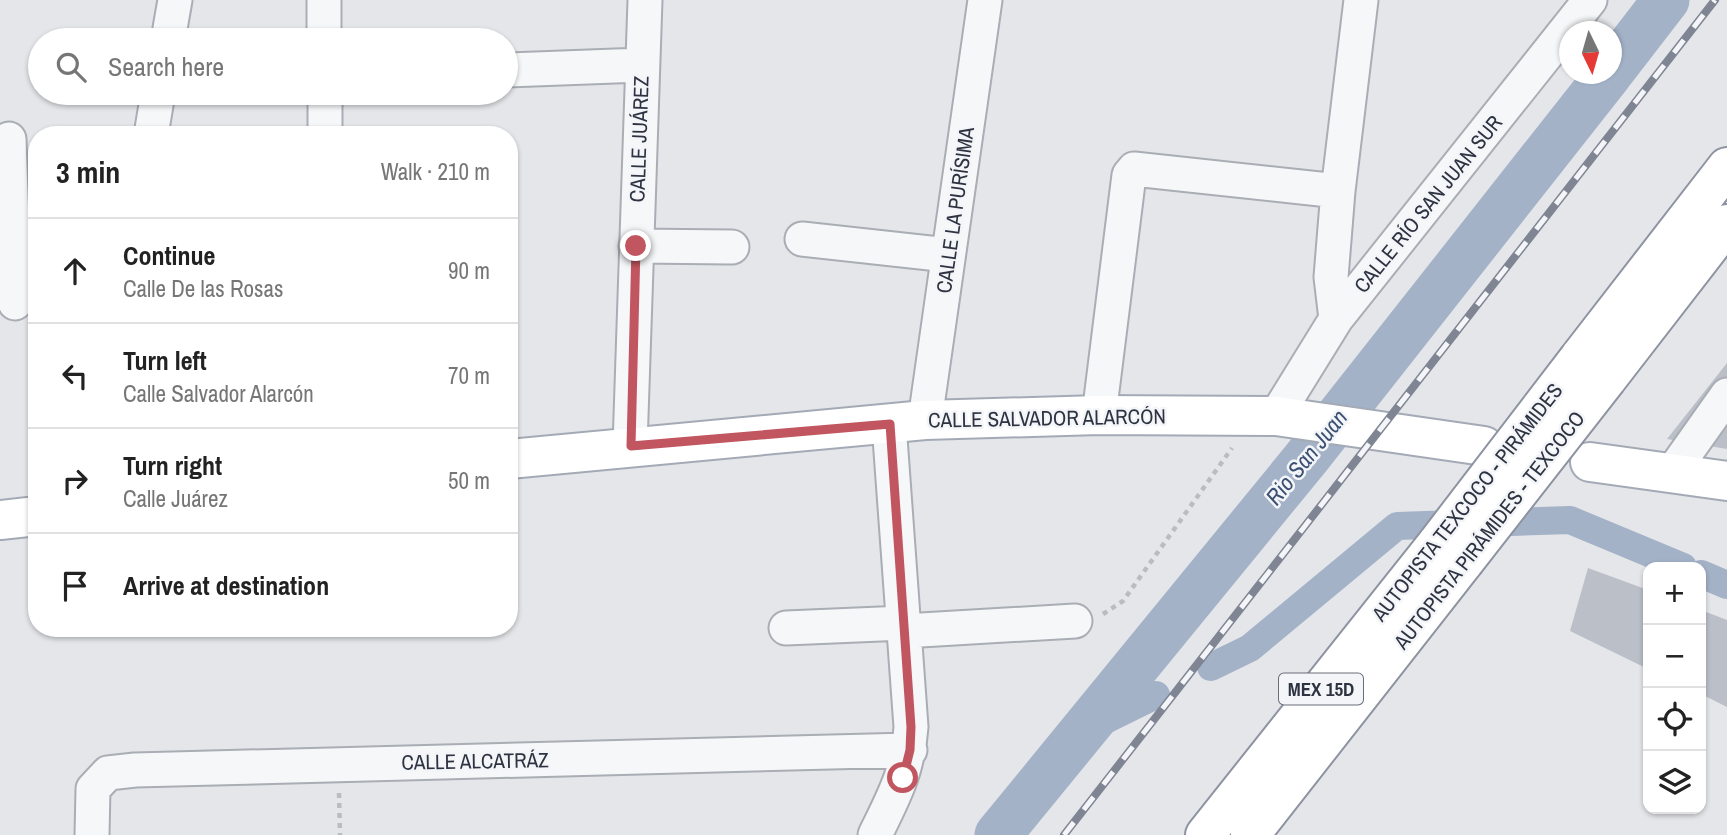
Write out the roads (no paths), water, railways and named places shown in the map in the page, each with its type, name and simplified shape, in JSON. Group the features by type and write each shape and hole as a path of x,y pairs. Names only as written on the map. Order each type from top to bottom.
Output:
{"main road":[{"name":"MEX 15D","path":"1593,369 1727,167"},
{"name":"AUTOPISTA PIRÁMIDES - TEXCOCO","path":"1250,835 1451,552 1593,369 1727,224"},
{"name":"CALLE SALVADOR ALARCÓN","path":"518,457 907,422 1099,415 1274,417 1484,446"},
{"path":"1590,462 1727,481"},
{"path":"0,520 28,517"},
{"name":"AUTOPISTA TEXCOCO - PIRÁMIDES","path":"1205,835 1451,552"}],"street":[{"path":"170,28 175,0"},
{"path":"324,0 324,28"},
{"name":"CALLE JUÁREZ","path":"631,446 645,0"},
{"name":"CALLE LA PURÍSIMA","path":"875,835 903,778 910,750 911,727 904,627 907,422 948,255 985,0"},
{"path":"1336,319 1331,277 1338,191 1361,0"},
{"name":"CALLE RÍO SAN JUAN SUR","path":"1274,417 1336,319 1590,0"},
{"path":"518,70 642,65"},
{"path":"152,126 156,105"},
{"path":"325,105 326,126"},
{"path":"9,139 17,303"},
{"path":"1099,415 1129,175 1134,169 1338,191"},
{"path":"802,239 948,255"},
{"path":"636,246 732,247"},
{"path":"1671,474 1727,395"},
{"path":"786,628 1075,621"},
{"name":"CALLE ALCATRÁZ","path":"92,835 93,789 108,773 135,770 910,750"}],"waterway":[{"name":"Rio San Juan","path":"1622,57 1666,0"},
{"name":"Rio San Juan","path":"998,835 1308,456 1601,84"},
{"path":"1211,667 1250,648 1397,526 1570,520 1671,562"},
{"path":"1706,576 1727,585"},
{"path":"1083,731 1156,695"}],"railway":[{"path":"1064,835 1715,0"}]}
